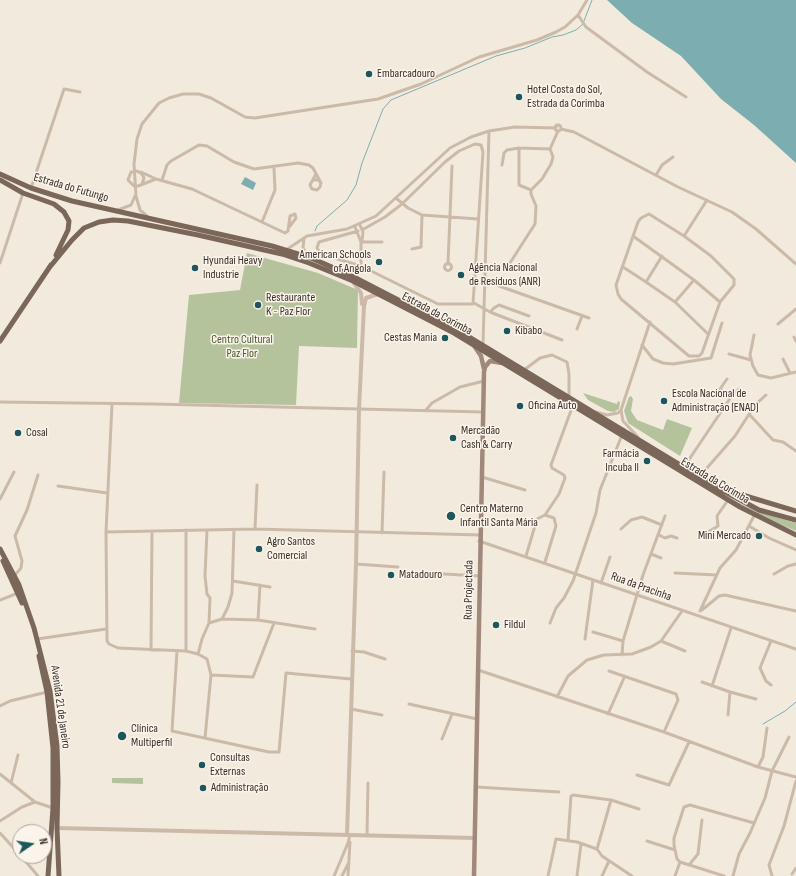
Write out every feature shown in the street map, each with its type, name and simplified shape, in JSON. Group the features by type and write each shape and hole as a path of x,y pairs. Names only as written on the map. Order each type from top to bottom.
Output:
{"main road":[{"name":"Estrada do Futungo","path":"1,174 31,188 72,201 115,210"},
{"name":"Estrada do Futungo","path":"0,180 23,193 54,204 61,209 67,217 69,225 67,234 49,268 0,341"},
{"name":"Estrada da Corimba","path":"115,210 286,250 311,258 382,290 483,345 718,488 759,510 796,520"},
{"name":"Estrada da Corimba","path":"49,268 84,228 99,222 119,220 198,235 282,254 353,281 473,345 754,516 796,536"},
{"name":"Rua Projectada","path":"473,345 481,356 484,372 479,541 480,576 474,876"},
{"path":"484,372 485,367 490,361 506,364"},
{"name":"Estrada da Corimba","path":"718,488 796,511"},
{"name":"Avenida 21 de Janeiro","path":"0,549 14,575 38,638 45,664 54,719 58,782 57,844 59,876"},
{"name":"Avenida 21 de Janeiro","path":"0,555 18,592 32,630 46,692 53,748 53,808 49,876"}],"street":[{"path":"148,218 140,210 136,192 134,171 137,139 142,124 159,103 168,98 183,94 198,94 211,98 245,117 255,118 378,99 421,84 479,57 537,40 565,27 578,15 587,0"},
{"path":"578,15 586,27 647,72 686,97"},
{"path":"31,188 64,89 80,92"},
{"path":"286,250 304,238 330,234 360,225 376,216 397,199 450,148 471,137 489,131 515,127 558,129 574,132 656,175 738,215 796,264"},
{"path":"531,190 542,179 551,164 553,157 550,149 558,129"},
{"path":"483,345 486,184 489,131"},
{"path":"362,230 385,217 402,204 445,162 459,151 475,144 481,146 483,152 474,303"},
{"path":"162,180 164,171 171,161 191,148 199,145 207,146 234,162 248,168 274,168 302,163 313,168 321,183 319,189 314,190 310,185 316,174"},
{"path":"502,165 504,153 508,150 520,148 550,149"},
{"path":"520,148 519,185 531,190"},
{"path":"656,175 662,165 673,157"},
{"path":"448,264 452,166"},
{"path":"262,222 275,190 274,168"},
{"path":"134,171 192,189 285,233 288,231 290,226"},
{"path":"134,171 130,174 128,180 130,184 136,186 156,179"},
{"path":"141,172 144,178 142,184"},
{"path":"314,180 318,180 321,183"},
{"path":"508,266 535,224 536,206 531,190"},
{"path":"115,210 131,205 136,192"},
{"path":"0,263 23,193"},
{"path":"397,199 402,204 422,215 478,219"},
{"path":"684,236 708,200"},
{"path":"649,214 684,236 711,256 734,278 734,285 720,302 702,353 699,356 689,356 650,322 621,300 616,285 633,236 638,222 641,218 649,214"},
{"path":"412,249 420,247 422,215"},
{"path":"360,225 362,230 361,266"},
{"path":"355,227 358,231 361,242"},
{"path":"358,231 319,242 317,248 321,254 361,266 438,304 469,306 474,303"},
{"path":"633,236 694,280 720,302"},
{"path":"304,238 303,248 311,258"},
{"path":"361,242 382,242"},
{"path":"646,282 662,256"},
{"path":"622,267 675,302 708,334"},
{"path":"675,302 694,280"},
{"path":"348,876 352,651 363,310 361,293 353,281"},
{"path":"485,281 589,318"},
{"path":"363,310 366,298 378,294"},
{"path":"474,303 490,312 562,340"},
{"path":"490,312 498,305 529,316"},
{"path":"778,324 796,309"},
{"path":"577,329 582,316"},
{"path":"642,442 626,426 621,416 621,410 650,322"},
{"path":"642,345 653,360 663,363 673,364 711,358 722,323"},
{"path":"754,335 750,360 756,372 761,377 771,378 796,372"},
{"path":"794,337 796,341"},
{"path":"729,354 750,360"},
{"path":"524,370 540,358 552,355 567,362 570,374 569,398"},
{"path":"783,359 790,373"},
{"path":"726,379 720,389 730,398"},
{"path":"426,410 436,400 460,387 484,381"},
{"path":"684,467 738,388"},
{"path":"699,477 735,436 749,414 766,395"},
{"path":"0,402 483,412"},
{"path":"112,404 106,532 107,641 114,647 186,651 198,654 207,659 211,675 205,738"},
{"path":"526,556 536,521 545,515 559,494 565,478 564,475 552,468 551,465 572,405"},
{"path":"592,411 607,415 618,413 621,410"},
{"path":"749,414 773,440 783,442 796,452"},
{"path":"550,623 556,608 569,589 576,573 596,513 600,490 622,435"},
{"path":"0,499 14,472"},
{"path":"382,533 384,472"},
{"path":"14,575 21,568 22,561 15,536 27,510 38,474"},
{"path":"482,477 525,490"},
{"path":"255,530 257,484"},
{"path":"58,486 108,494"},
{"path":"708,532 718,526 717,516 728,500"},
{"path":"545,515 554,518 556,523 545,562"},
{"path":"622,655 623,641 651,554 666,516"},
{"path":"698,617 723,564 736,550 754,516"},
{"path":"621,528 631,520 642,517 662,525"},
{"path":"749,526 768,538 796,550"},
{"path":"186,530 186,651"},
{"path":"198,654 202,639 209,623 210,598 207,594 205,576 208,530"},
{"path":"222,619 228,607 232,593 234,530"},
{"path":"106,532 255,530 480,535"},
{"path":"151,650 152,531"},
{"path":"659,535 665,538 670,536 677,538"},
{"name":"Rua da Pracinha","path":"479,541 545,562 601,583 638,594 698,617 796,649"},
{"path":"651,554 661,558"},
{"path":"601,583 610,557"},
{"path":"356,564 398,567"},
{"path":"774,574 788,566 796,564"},
{"path":"426,573 480,576"},
{"path":"675,573 717,575"},
{"path":"585,639 593,580"},
{"path":"233,581 270,587"},
{"path":"258,620 260,585"},
{"path":"0,600 18,592"},
{"path":"700,611 722,595 796,611"},
{"path":"557,697 568,676 587,660 604,656 641,652 661,641 682,611"},
{"path":"209,623 222,619 258,620 315,629"},
{"path":"211,675 253,677 274,623"},
{"path":"712,686 731,628"},
{"path":"38,638 106,629"},
{"path":"594,632 623,641"},
{"path":"661,641 685,651"},
{"path":"771,641 760,668 766,680 771,685"},
{"path":"177,651 172,730 278,753 286,673 352,679"},
{"path":"352,651 364,652 384,659"},
{"path":"478,670 664,732 758,767 796,777"},
{"path":"609,672 676,694 678,696 678,700 664,732"},
{"path":"608,714 624,678"},
{"path":"702,682 756,699"},
{"path":"0,706 14,700 46,692"},
{"path":"728,715 730,692"},
{"path":"409,704 477,719"},
{"path":"351,709 382,715"},
{"path":"442,739 452,714"},
{"path":"758,767 763,757 767,728"},
{"path":"733,876 739,854 765,798 772,771 789,737"},
{"path":"637,775 669,785 688,742"},
{"path":"11,783 18,755"},
{"path":"0,774 35,802 53,808"},
{"path":"772,876 769,865 784,826 796,781"},
{"path":"367,835 368,783"},
{"path":"476,787 559,792"},
{"path":"568,840 571,796 575,795 611,800 639,809"},
{"path":"597,850 611,800"},
{"path":"0,821 22,807 35,802"},
{"path":"676,876 680,862 675,850 676,833 686,805 754,823"},
{"path":"689,865 698,854 702,820"},
{"path":"57,828 475,838"},
{"path":"0,833 12,847"},
{"path":"334,876 348,843 349,835"},
{"path":"548,876 556,839 568,840 597,850 609,861 632,876"},
{"path":"647,841 675,850"},
{"path":"577,876 581,844"},
{"path":"342,876 349,859"},
{"path":"602,876 609,861"},
{"path":"680,862 724,876"},
{"path":"27,864 38,876"},
{"path":"792,874 796,868"}],"green space":[{"name":"Centro Cultural Paz Flor","path":"247,253 318,273 358,290 357,348 299,346 296,405 179,403 189,295 240,290"},
{"path":"583,393 617,404 618,401 620,402 619,409 614,412 608,411 588,400"},
{"path":"631,396 633,399 631,411 637,420 663,430 667,419 692,428 680,456 628,423 624,411 629,397"},
{"path":"725,496 756,511 796,523 796,531 772,521"},
{"path":"112,778 143,778 143,784 112,783"}],"water":[{"path":"607,0 796,0 796,163 754,125 721,99 681,56 632,23"},
{"path":"245,177 256,183 253,190 241,184"}],"waterway":[{"path":"584,21 592,0"},
{"path":"315,231 317,226 347,200 356,185 362,163 383,109 391,100 496,56 525,48 552,37 576,30 583,24"},
{"path":"763,724 785,711 796,702"}],"place":[{"name":"Embarcadouro","path":"369,74"},
{"name":"Hotel Costa do Sol, Estrada da Corimba","path":"519,97"},
{"name":"American Schools of Angola","path":"379,262"},
{"name":"Hyundai Heavy Industrie","path":"195,268"},
{"name":"Agência Nacional de Resíduos (ANR)","path":"461,275"},
{"name":"Restaurante K - Paz Flor","path":"258,305"},
{"name":"Kibabo","path":"507,331"},
{"name":"Cestas Mania","path":"445,338"},
{"name":"Escola Nacional de Administração (ENAD)","path":"664,401"},
{"name":"Oficina Auto","path":"520,406"},
{"name":"Cosal","path":"18,433"},
{"name":"Mercadão Cash & Carry","path":"453,438"},
{"name":"Farmácia Incuba II","path":"647,461"},
{"name":"Centro Materno Infantil Santa Mária","path":"451,516"},
{"name":"Mini Mercado","path":"759,536"},
{"name":"Agro Santos Comercial","path":"259,549"},
{"name":"Matadouro","path":"391,575"},
{"name":"Fildul","path":"496,625"},
{"name":"Clínica Multiperfil","path":"122,736"},
{"name":"Consultas Externas","path":"202,765"},
{"name":"Administração","path":"203,788"}]}
